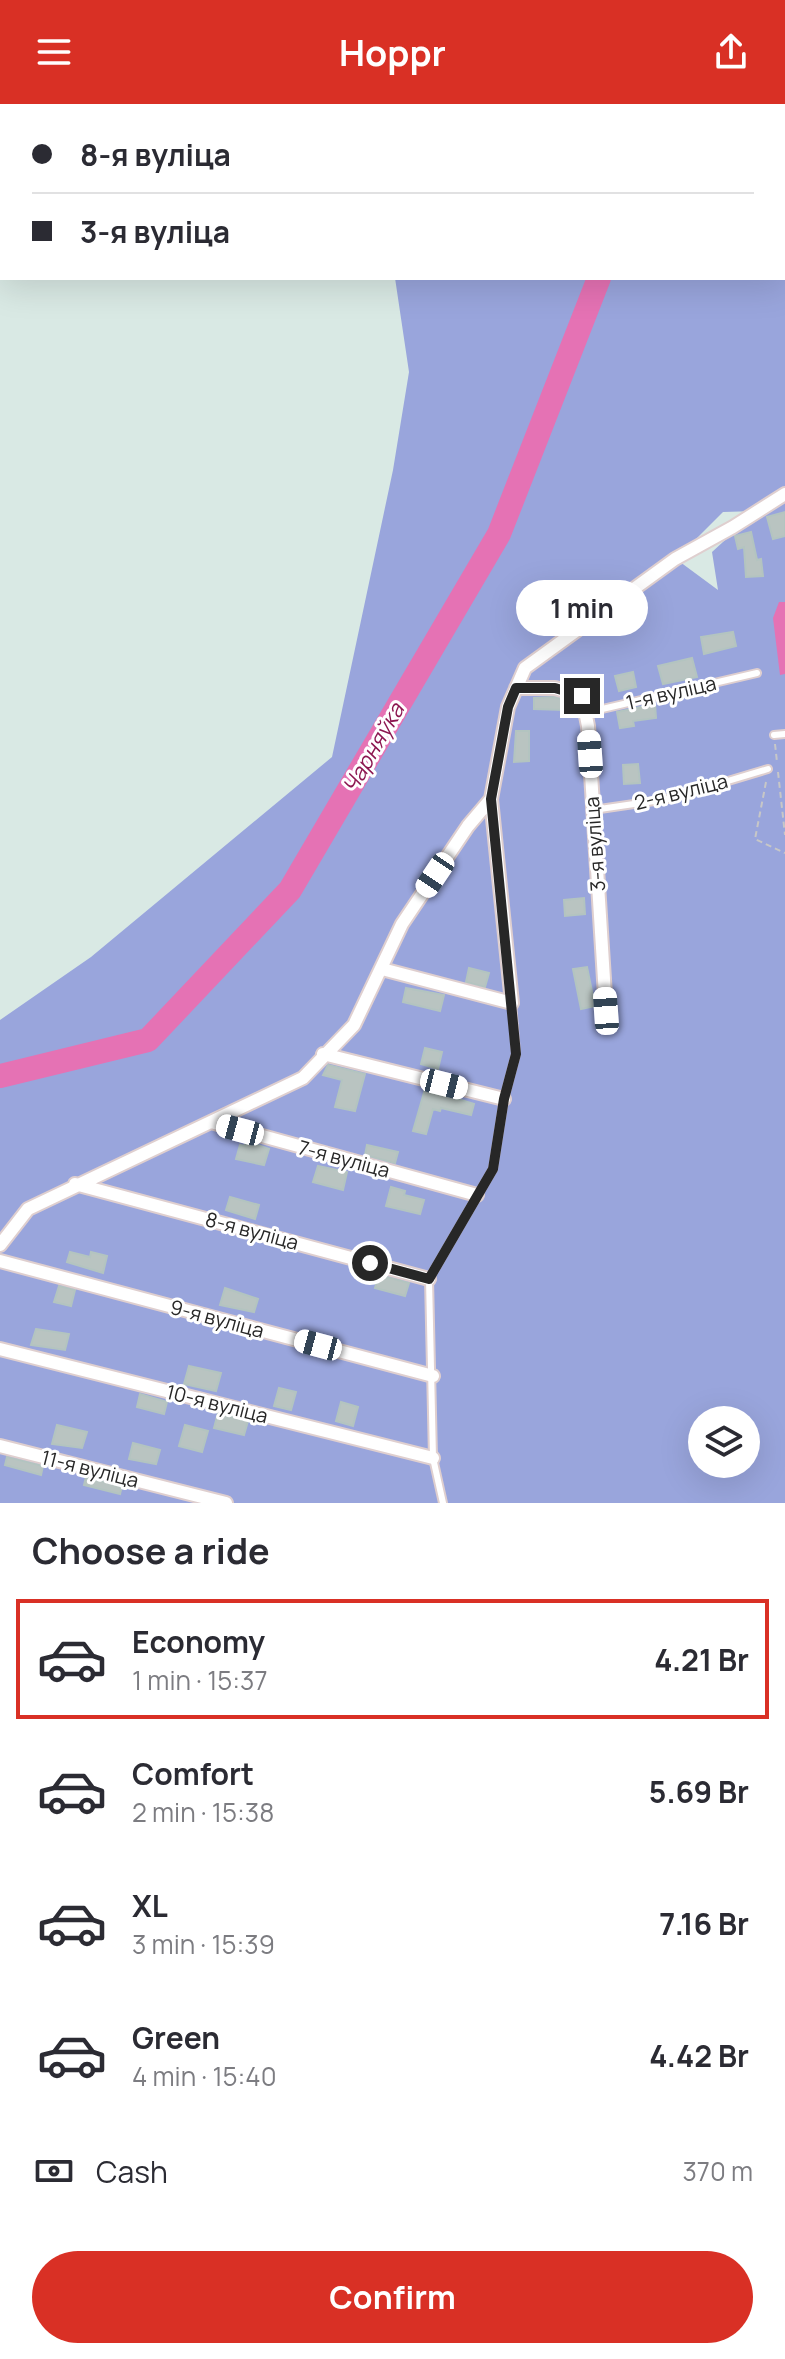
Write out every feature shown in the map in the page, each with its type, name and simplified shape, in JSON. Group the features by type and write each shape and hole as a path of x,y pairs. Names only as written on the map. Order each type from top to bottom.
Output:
{"street":[{"path":"382,969 512,1003 491,799 508,707 525,668 675,559 785,494"},
{"path":"516,688 555,688 582,696 585,713"},
{"name":"3-я вуліца","path":"585,713 606,1011"},
{"path":"0,1245 28,1209 303,1078 354,1025 402,924 468,826 491,799"},
{"path":"323,1054 504,1099"},
{"name":"7-я вуліца","path":"211,1122 477,1195"},
{"name":"8-я вуліца","path":"75,1184 429,1279"},
{"name":"9-я вуліца","path":"0,1261 433,1376"},
{"name":"10-я вуліца","path":"0,1349 433,1458"},
{"name":"11-я вуліца","path":"0,1446 226,1503"}],"lane":[{"name":"1-я вуліца","path":"585,713 757,673"},
{"path":"774,735 785,734"},
{"name":"2-я вуліца","path":"593,810 668,799 768,769"},
{"path":"443,1503 433,1458 429,1279 493,1169 504,1099 516,1054 512,1003"}],"path":[{"path":"774,735 785,835"},
{"path":"768,769 755,839 785,853"}],"shaded area":[{"path":"395,280 785,280 785,1503 0,1503 0,1020 91,957 332,757 393,470 409,372","holes":["757,511 712,552 718,590 676,559 723,512"]},
{"path":"779,602 785,602 785,674 780,675 773,618"}],"building":[{"path":"785,512 785,536 773,539 767,517"},
{"path":"751,532 757,560 761,559 763,576 746,577 744,547 738,549 735,536"},
{"path":"733,632 736,646 704,654 701,637"},
{"path":"692,658 697,677 663,684 658,666"},
{"path":"633,672 636,687 619,691 615,676"},
{"path":"534,698 564,700 564,710 534,709"},
{"path":"655,704 656,718 633,721 634,726 620,728 617,712"},
{"path":"516,731 529,731 529,761 514,762"},
{"path":"638,764 640,783 624,784 623,765"},
{"path":"584,898 585,914 565,916 564,900"},
{"path":"587,967 595,1006 581,1009 573,969"},
{"path":"469,968 489,973 485,987 466,982"},
{"path":"406,988 444,995 440,1011 403,1002"},
{"path":"425,1048 442,1052 438,1069 421,1064"},
{"path":"328,1065 365,1074 355,1111 335,1107 342,1080 323,1075"},
{"path":"425,1089 474,1104 471,1115 433,1109 426,1134 413,1131"},
{"path":"246,1141 269,1149 264,1165 236,1159 240,1145 245,1146"},
{"path":"367,1145 398,1152 395,1163 365,1155"},
{"path":"318,1166 347,1172 343,1190 313,1182"},
{"path":"391,1187 405,1191 404,1195 424,1200 420,1214 386,1206"},
{"path":"230,1197 259,1205 255,1219 226,1210"},
{"path":"70,1252 90,1257 91,1252 107,1256 103,1273 67,1262"},
{"path":"379,1275 409,1283 405,1296 375,1288"},
{"path":"59,1286 75,1290 71,1306 54,1302"},
{"path":"225,1288 258,1299 254,1312 220,1305"},
{"path":"36,1329 69,1334 65,1350 31,1345"},
{"path":"189,1366 221,1373 216,1391 184,1384"},
{"path":"279,1388 296,1392 291,1410 274,1406"},
{"path":"140,1394 167,1402 164,1414 137,1407"},
{"path":"341,1402 358,1407 353,1426 336,1421"},
{"path":"218,1413 248,1421 244,1435 214,1428"},
{"path":"57,1425 87,1432 82,1448 52,1444"},
{"path":"185,1425 208,1431 202,1452 179,1446"},
{"path":"133,1443 160,1450 156,1464 129,1459"},
{"path":"7,1457 43,1466 41,1475 5,1465"},
{"path":"86,1477 122,1486 120,1494 84,1485"}],"waterway":[{"name":"Чарняўка","path":"0,1076 148,1040 290,890 499,534 598,280"}],"route":[{"path":"370,1263 429,1279 493,1169 504,1099 516,1054 491,799 508,707 516,688 555,688 582,696"}]}
